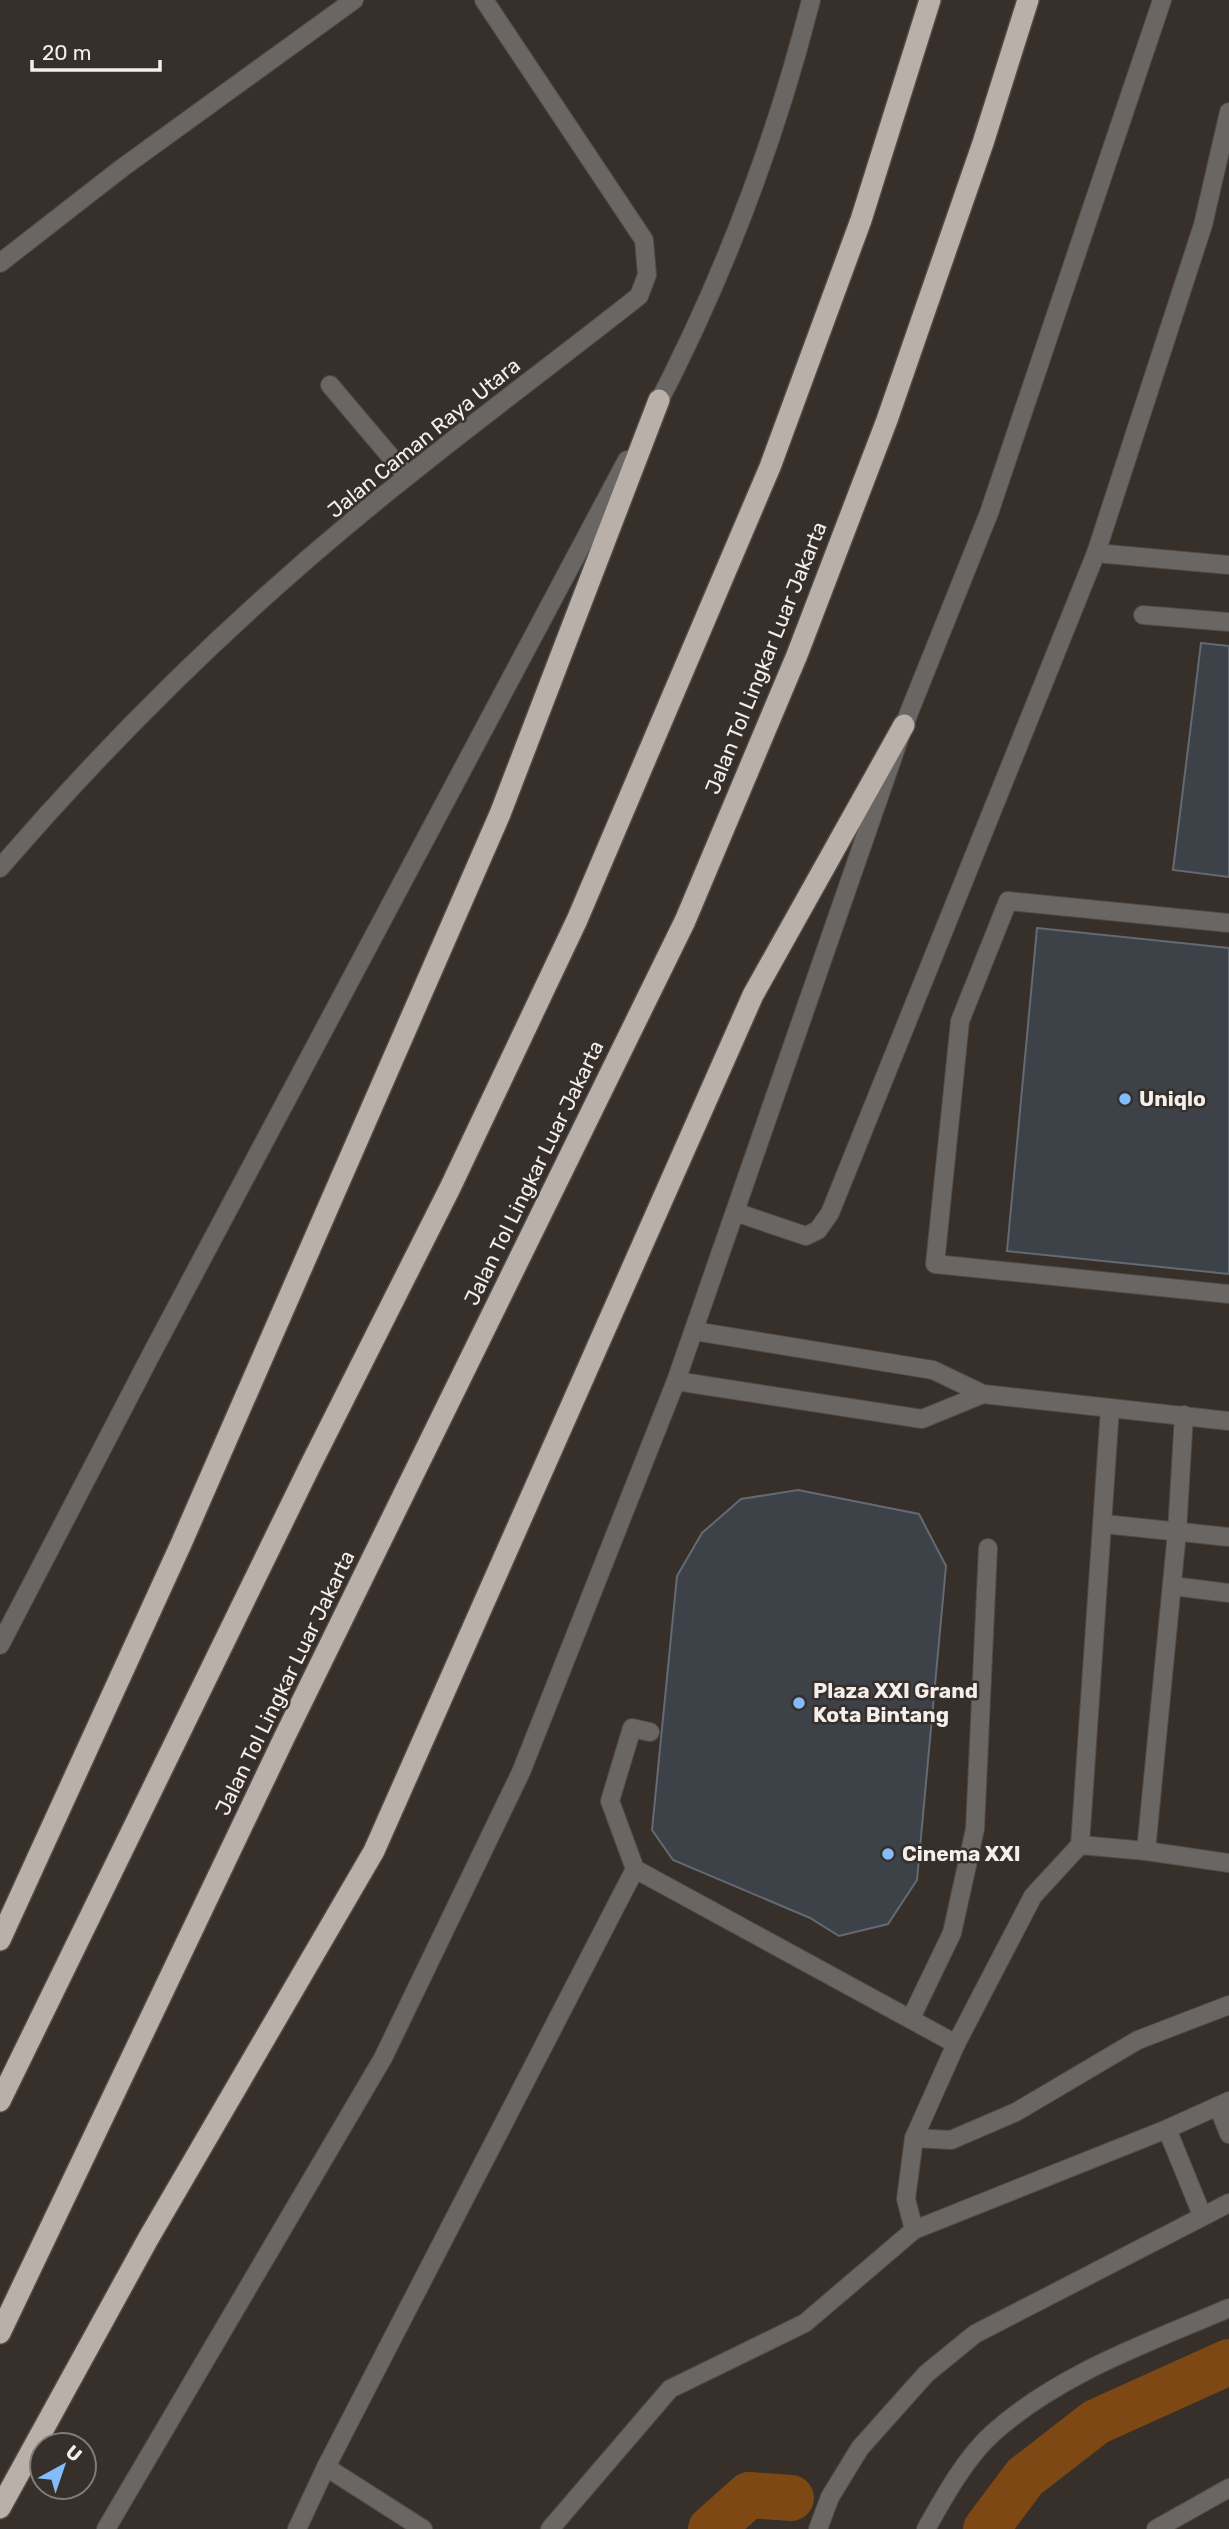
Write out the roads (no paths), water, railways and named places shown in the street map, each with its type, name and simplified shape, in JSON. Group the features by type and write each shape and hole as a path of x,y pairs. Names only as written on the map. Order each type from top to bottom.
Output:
{"highway":[{"path":"0,2101 309,1468 450,1188 577,919 770,467 861,220 930,0"},
{"name":"Jalan Tol Lingkar Luar Jakarta","path":"0,2333 285,1736 685,921 797,655 887,420 983,143 1028,0"},
{"path":"0,1940 181,1544 500,814 659,400"},
{"path":"0,2508 148,2239 374,1851 753,995 904,725"}],"street":[{"path":"0,263 134,160 354,0"},
{"name":"Jalan Caman Raya Utara","path":"0,868 63,795 158,698 257,605 407,476 639,296 647,275 644,240 484,0"},
{"path":"0,1645 659,400 768,153 811,0"},
{"path":"106,2529 383,2059 521,1772 676,1381 904,725 989,513 1163,0"},
{"path":"735,1212 806,1236 818,1230 830,1213 1097,554 1203,225 1229,112"},
{"path":"330,384 407,476"},
{"path":"1097,554 1229,565"},
{"path":"1143,615 1229,622"},
{"path":"1229,923 1008,901 960,1021 935,1264 1229,1294"},
{"path":"694,1331 933,1370 983,1394 1229,1421"},
{"path":"676,1381 922,1419 983,1394"},
{"path":"914,2230 906,2199 914,2138 956,2044 1033,1896 1080,1845 1110,1408"},
{"path":"1146,1852 1177,1532 1184,1415"},
{"path":"1104,1524 1229,1537"},
{"path":"911,2018 952,1933 975,1829 988,1548"},
{"path":"1172,1586 1229,1593"},
{"path":"650,1731 632,1728 610,1801 635,1869 956,2044"},
{"path":"1080,1845 1229,1863"},
{"path":"297,2529 326,2467 635,1869"},
{"path":"914,2138 951,2140 1016,2112 1138,2040 1229,2005"},
{"path":"550,2529 670,2389 805,2323 914,2230 1223,2104 1229,2134"},
{"path":"1167,2129 1202,2215"},
{"path":"818,2529 830,2497 860,2448 926,2374 975,2334 1229,2203"},
{"path":"926,2529 962,2472 992,2434 1047,2391 1091,2368 1229,2308"},
{"path":"326,2467 423,2529"},
{"path":"1156,2529 1229,2488"}],"waterway":[{"path":"986,2529 1025,2477 1096,2422 1229,2362"},
{"path":"711,2529 749,2495 791,2498"}],"place":[{"name":"Uniqlo","path":"1125,1099"},
{"name":"Plaza XXI Grand Kota Bintang","path":"799,1703"},
{"name":"Cinema XXI","path":"888,1854"}]}
